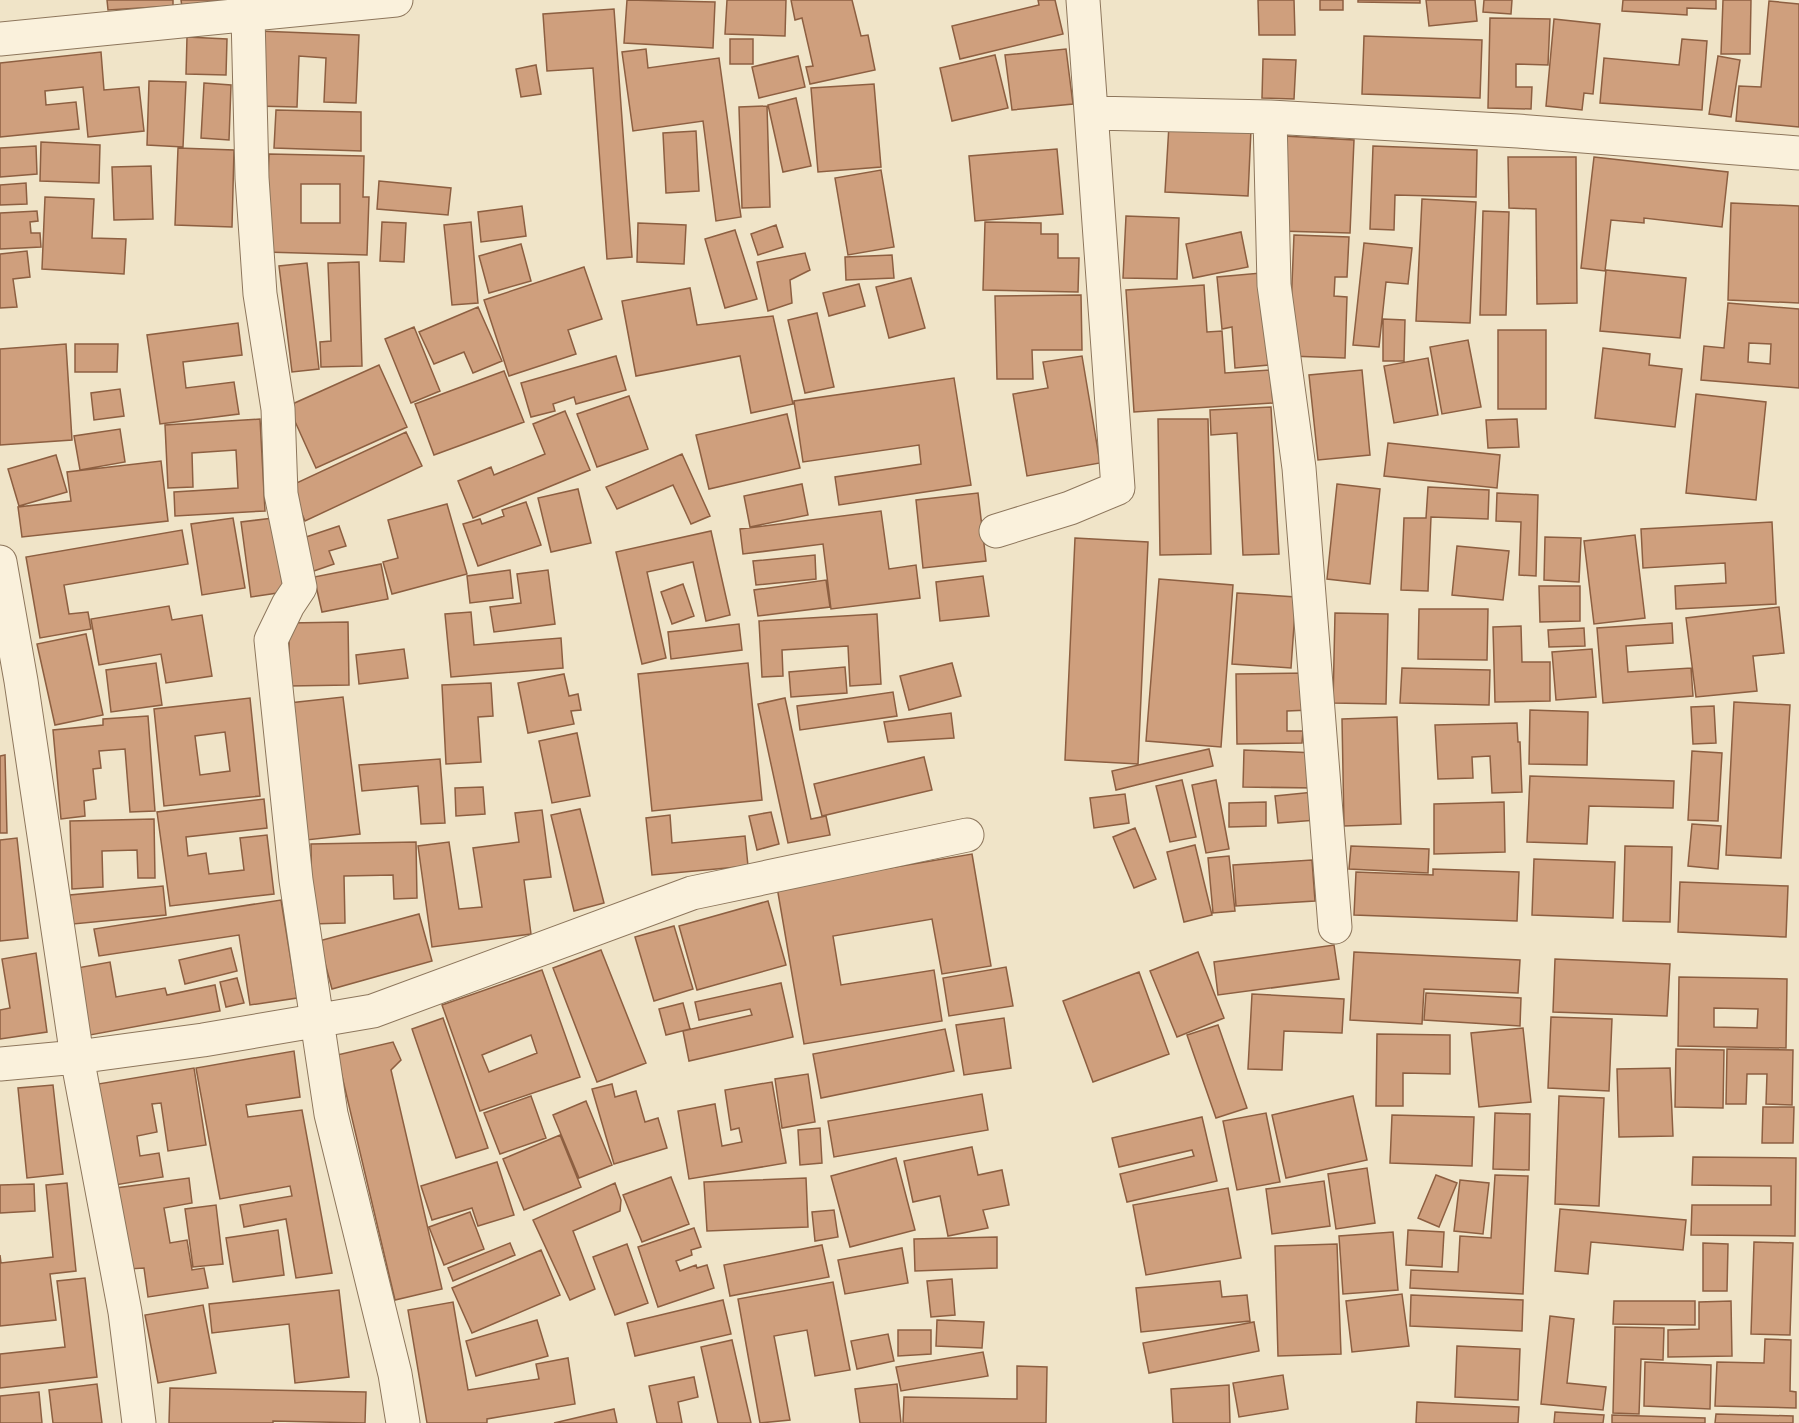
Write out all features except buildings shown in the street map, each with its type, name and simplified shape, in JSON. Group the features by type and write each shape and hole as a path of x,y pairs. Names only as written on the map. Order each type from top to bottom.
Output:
{"street":[{"path":"0,39 396,0"},
{"path":"996,531 1070,508 1118,488 1083,0"},
{"path":"248,16 252,178 260,294 278,409 281,494 300,587 288,604 271,640 296,880 332,1114 395,1374 403,1423"},
{"path":"1092,113 1270,117 1518,131 1799,153"},
{"path":"1270,117 1274,285 1299,468 1335,927"},
{"path":"0,562 21,681 77,1057 125,1312 139,1423"},
{"path":"0,1064 77,1057 203,1040 373,1011 692,893 968,835"}]}
